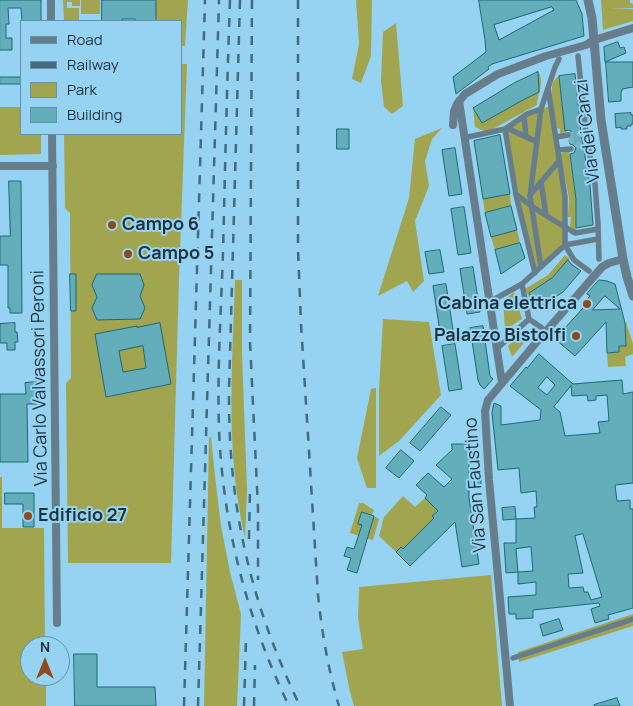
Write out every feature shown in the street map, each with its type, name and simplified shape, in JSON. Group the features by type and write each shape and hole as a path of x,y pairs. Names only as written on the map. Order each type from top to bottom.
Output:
{"street":[{"path":"51,0 51,20"},
{"name":"Via dei Canzi","path":"588,0 591,11 601,120 623,258 633,296"},
{"path":"453,125 454,111 465,94 498,74 546,56 586,45 594,40 633,28"},
{"path":"578,56 584,133 595,184 599,259"},
{"path":"541,267 530,195 541,109 559,60"},
{"path":"548,88 565,197 565,245 574,260 589,271"},
{"path":"459,101 502,383"},
{"path":"468,138 506,129 524,116 541,109"},
{"path":"524,116 526,137"},
{"path":"506,129 537,142"},
{"path":"506,129 516,195 535,272"},
{"name":"Via Carlo Valvassori Peroni","path":"52,135 57,623"},
{"path":"556,137 567,137"},
{"path":"558,150 571,149"},
{"path":"530,195 559,161"},
{"path":"0,166 53,166"},
{"path":"541,182 546,215"},
{"path":"516,195 575,233 598,229"},
{"path":"493,300 522,284 565,245 598,239"},
{"name":"Via San Faustino","path":"510,706 485,411 488,400 602,268 609,263 623,258"},
{"path":"522,284 529,319 542,328"},
{"path":"500,346 529,319"},
{"path":"514,658 633,619"}],"green space":[{"path":"63,0 80,0 80,6 72,6 72,2 67,2 67,8 79,8 79,20 64,20"},
{"path":"81,0 100,0 100,14 81,14"},
{"path":"156,0 188,0 185,46 182,46 182,20 156,20"},
{"path":"356,0 372,0 371,56 361,83 352,79 359,44"},
{"path":"601,0 630,0 633,8 609,8 633,9 633,21 603,30"},
{"path":"396,23 403,106 392,114 384,107 381,81 383,32"},
{"path":"182,64 187,64 171,563 68,563 66,383 71,378 70,213 65,208 64,135 182,135"},
{"path":"538,71 541,84 537,105 487,132 475,127 473,108 482,122 539,92 538,73 535,72"},
{"path":"559,76 566,132 560,134 553,107 552,91 553,83"},
{"path":"551,106 565,197 565,245 535,273 505,129 541,109"},
{"path":"0,107 20,107 20,135 41,135 41,154 0,155"},
{"path":"442,128 432,139 425,161 429,186 415,221 424,281 413,292 407,281 378,296 409,198 415,139"},
{"path":"569,151 576,199 576,232 570,226 571,217 568,217 569,198 560,154"},
{"path":"510,194 511,206 485,213 483,199"},
{"path":"517,230 520,243 495,250 491,237"},
{"path":"565,255 570,259 552,278 529,293 538,306 534,308 525,289 548,275"},
{"path":"235,280 242,280 242,353 247,490 245,539 236,486 232,428"},
{"path":"514,292 522,319 505,330 503,301"},
{"path":"383,319 429,322 441,395 399,441 379,456 379,390"},
{"path":"626,322 633,344 633,354 625,357 626,366 608,367 607,353 619,352 619,346 626,346"},
{"path":"525,329 529,337 512,357 508,346"},
{"path":"376,388 376,488 367,488 357,458 371,389"},
{"path":"211,437 221,526 241,614 237,706 204,706 209,438"},
{"path":"0,477 2,477 2,528 44,528 45,636 20,636 20,686 46,686 46,706 0,706"},
{"path":"403,496 415,507 425,498 438,510 432,516 434,518 403,549 401,548 396,552 379,536 384,517"},
{"path":"359,503 363,503 374,510 372,515 359,524 362,525 361,528 374,516 379,519 373,540 350,533"},
{"path":"491,575 502,706 354,706 342,652 363,649 358,618 359,587"},
{"path":"633,614 633,626 519,662 518,652"}],"building":[{"path":"0,0 41,0 41,20 22,20 21,8 8,8 9,24 6,24 6,38 12,38 12,50 0,50"},
{"path":"102,0 156,0 156,20 102,20"},
{"path":"479,0 576,0 582,14 584,36 492,64 488,67 489,69 456,94 453,77 486,52","holes":["552,7 554,10 499,40 494,25"]},
{"path":"618,42 620,48 624,47 626,53 605,62 604,47"},
{"path":"606,62 633,62 633,87 622,89 621,101 609,102"},
{"path":"538,72 539,92 482,123 473,108 514,83"},
{"path":"575,74 581,133 590,185 593,225 576,228 576,199 570,154 574,153 576,148 570,144 569,140 572,137 572,132 569,130 565,131 559,76"},
{"path":"0,77 20,77 20,84 0,84"},
{"path":"631,113 633,115 633,124 631,126 627,126 627,129 616,128 615,114"},
{"path":"337,129 349,129 349,149 337,149"},
{"path":"500,135 510,194 483,199 474,141"},
{"path":"455,148 462,194 449,196 442,150"},
{"path":"9,181 21,181 22,313 10,313 10,308 8,308 8,265 0,265 0,236 10,236"},
{"path":"511,206 517,230 491,237 485,213"},
{"path":"464,207 471,253 458,255 451,209"},
{"path":"520,243 525,258 501,274 495,250"},
{"path":"440,250 444,272 429,274 425,252"},
{"path":"568,260 581,271 563,292 539,308 529,293 552,278"},
{"path":"473,267 480,312 467,314 460,269"},
{"path":"70,274 76,274 76,311 71,311"},
{"path":"97,274 140,274 144,285 140,296 145,308 140,319 97,320 92,308 97,297 92,285"},
{"path":"599,280 615,284 625,323 626,346 619,346 619,352 607,353 606,322 575,356 555,339 584,307 582,305 590,296 587,294","holes":["605,296 620,309 593,310"]},
{"path":"446,284 453,330 440,332 433,286"},
{"path":"15,323 18,342 15,342 15,350 7,350 7,343 0,343 0,324"},
{"path":"160,323 171,384 106,397 95,334","holes":["143,346 146,368 123,372 119,351"]},
{"path":"483,326 490,376 493,379 484,389 478,380 470,328"},
{"path":"455,344 462,389 449,391 442,346"},
{"path":"539,354 573,384 622,380 623,394 633,392 633,483 615,485 617,501 630,500 630,509 633,509 633,608 608,615 609,619 595,623 591,609 600,606 599,603 533,610 533,618 516,619 516,614 509,614 508,597 536,595 536,582 518,584 518,572 506,573 504,543 516,543 516,519 535,518 534,507 537,507 536,491 521,493 519,468 498,470 492,413 494,403 501,406 501,425 540,420 541,410 510,386","holes":["547,377 555,385 547,395 538,388","571,386 572,396 587,395 588,401 596,400 596,396 607,395 609,421 598,422 600,433 565,436 560,412 554,407","583,534 602,597 591,600 588,592 584,592 583,587 569,588 568,574 583,573 575,536","531,547 533,571 518,572 516,549"]},
{"path":"38,382 38,404 27,404 28,462 0,462 0,394 26,394 25,383"},
{"path":"441,407 451,415 420,451 410,443"},
{"path":"452,444 469,444 469,476 481,475 481,486 469,486 469,498 479,564 462,567 455,522 410,566 396,552 401,547 403,549 434,518 432,516 438,511 425,498 427,495 416,485 428,473 444,487 452,479 436,465 452,450"},
{"path":"401,450 414,461 399,478 386,468"},
{"name":"Edificio 27","path":"5,493 34,493 34,527 23,527 23,504 5,504"},
{"path":"515,507 516,519 503,520 502,508"},
{"path":"362,512 374,516 357,573 347,570 351,558 344,556 347,547 354,549 362,525 358,524"},
{"path":"559,619 563,630 543,636 540,625"},
{"path":"74,654 97,654 97,687 155,687 156,706 75,706"},
{"path":"617,698 620,706 594,705"}],"tunnel":[{"path":"568,135 582,134"},
{"path":"569,139 582,147"}],"railway":[{"path":"184,706 205,0"},
{"path":"198,706 219,0"},
{"path":"230,0 219,364 221,466 232,537 249,606 274,673 289,706"},
{"path":"240,0 229,390 233,474 245,552 255,591 268,629 300,706"},
{"path":"252,0 250,342 258,508 258,580"},
{"path":"298,0 298,249 301,324 318,595 326,651 339,706"},
{"path":"249,539 250,489"},
{"path":"244,706 246,639"},
{"path":"254,706 255,665"}],"place":[{"name":"Campo 6","path":"112,225"},
{"name":"Campo 5","path":"128,254"},
{"name":"Cabina elettrica","path":"587,304"},
{"name":"Palazzo Bistolfi","path":"576,336"},
{"name":"Edificio 27","path":"28,516"}]}
